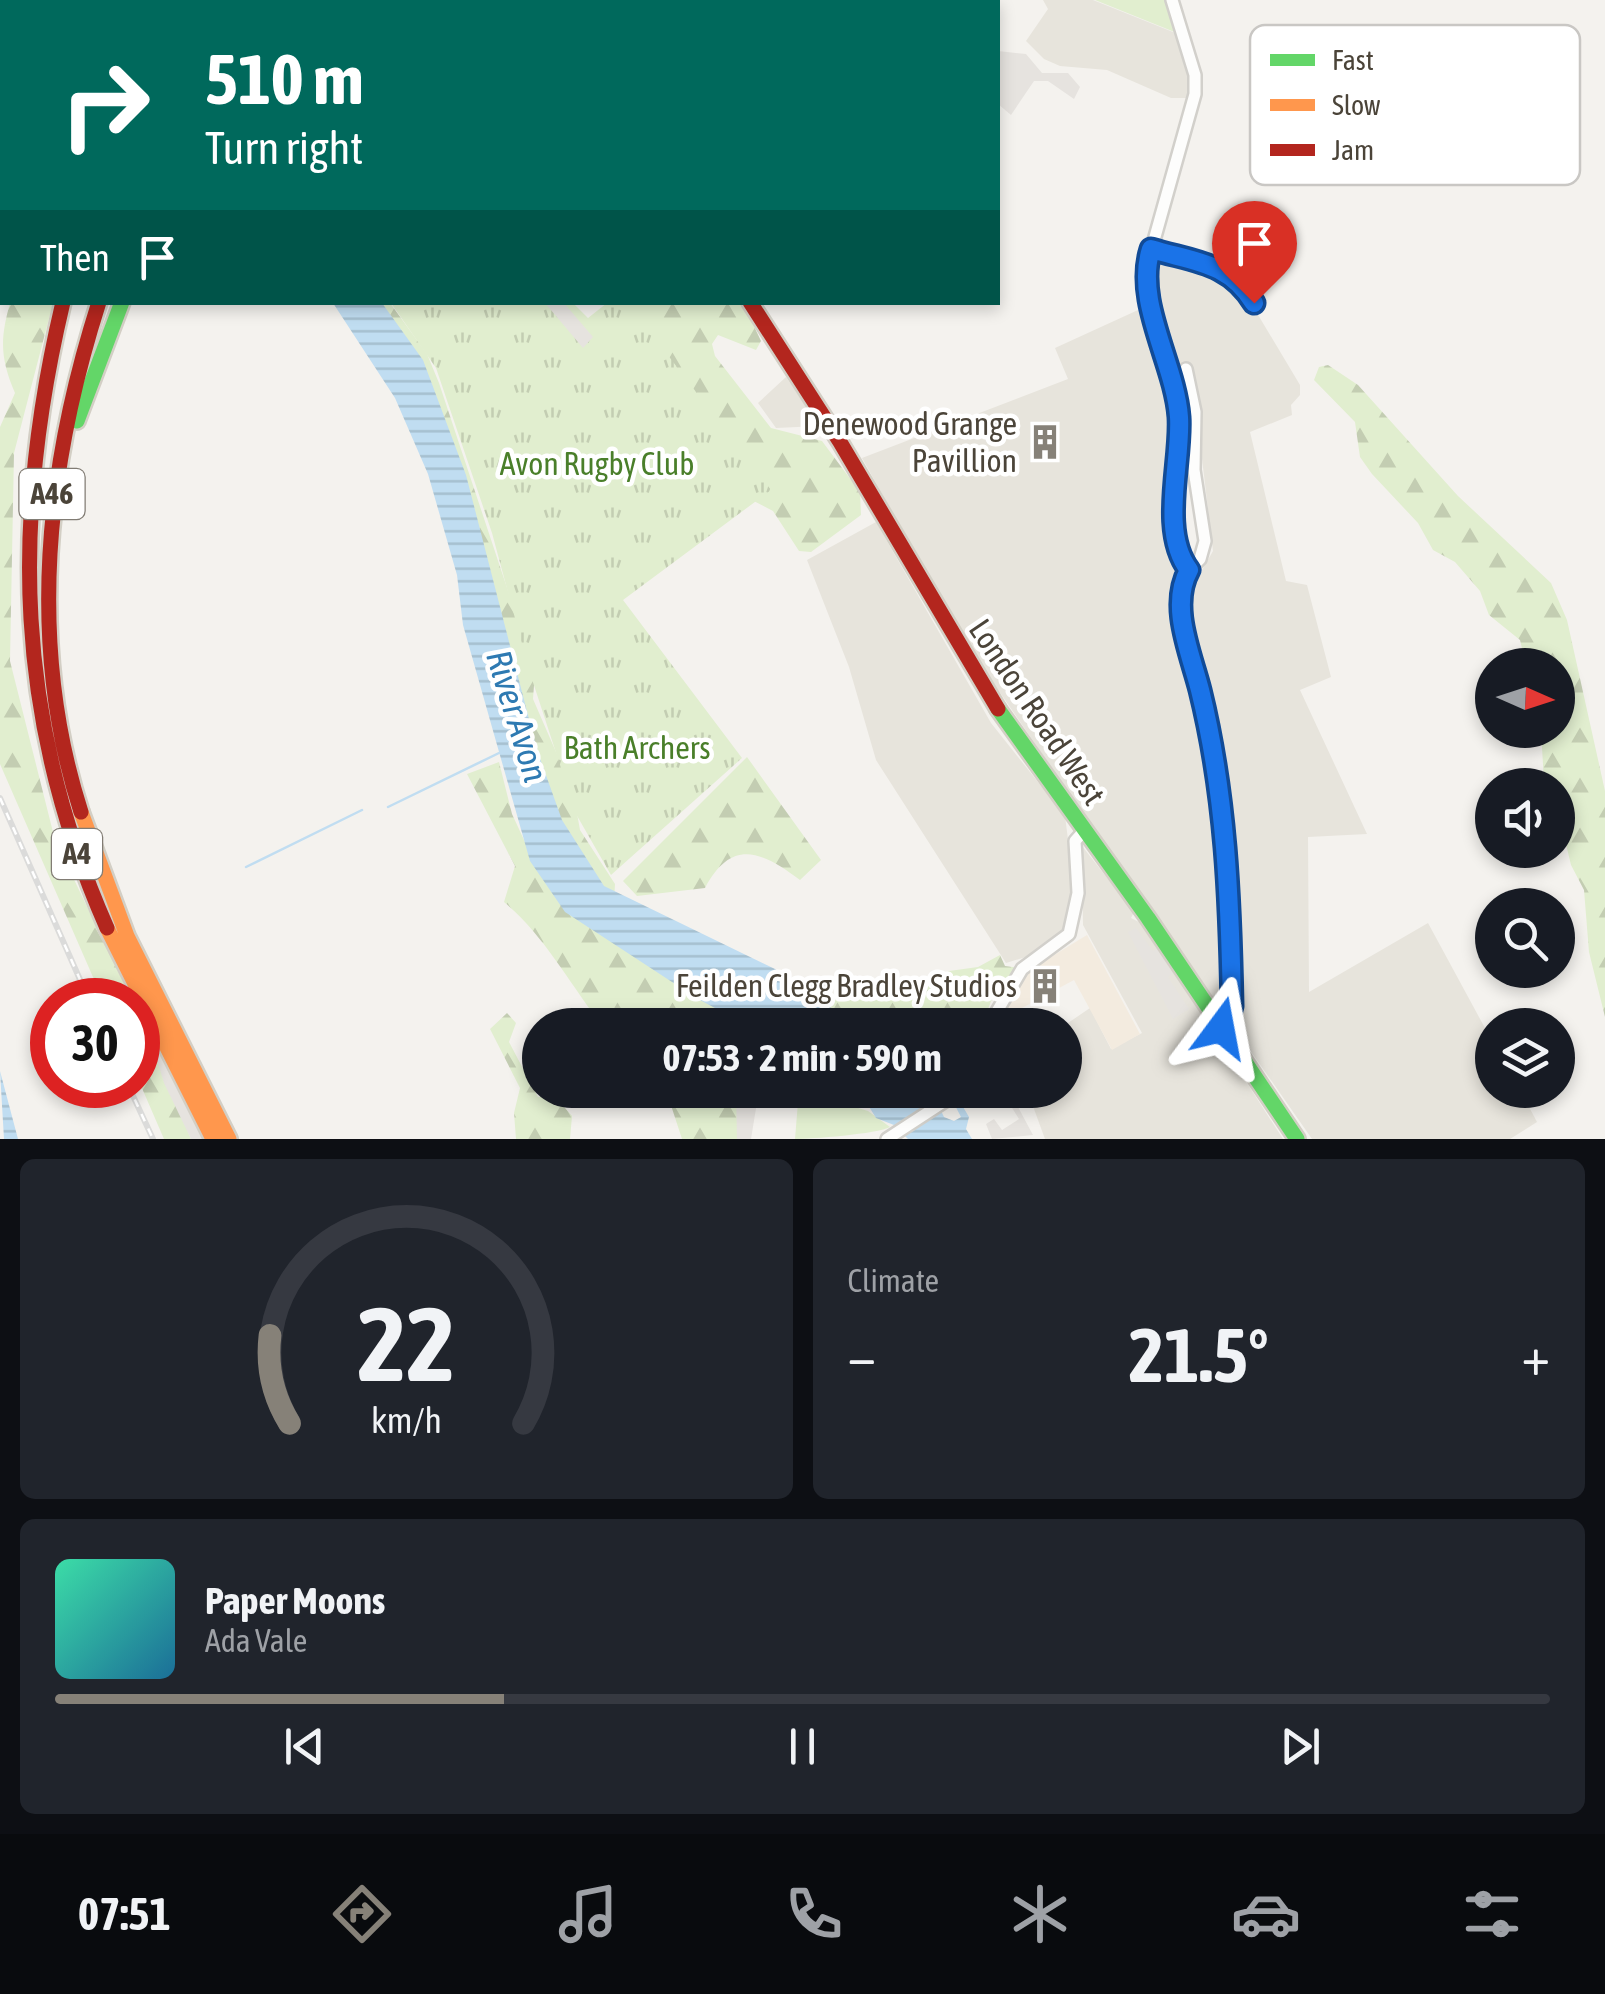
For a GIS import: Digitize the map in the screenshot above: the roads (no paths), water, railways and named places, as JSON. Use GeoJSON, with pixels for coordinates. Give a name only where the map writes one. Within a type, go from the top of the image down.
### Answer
{"type":"FeatureCollection","features":[{"type":"Feature","properties":{"kind":"main road"},"geometry":{"type":"LineString","coordinates":[[29,544],[36,420],[62,305]]}},
{"type":"Feature","properties":{"kind":"main road","name":"A46"},"geometry":{"type":"LineString","coordinates":[[29,544],[45,416],[77,305]]}},
{"type":"Feature","properties":{"kind":"main road","name":"A46"},"geometry":{"type":"LineString","coordinates":[[56,691],[46,600],[52,487],[75,373],[98,305]]}},
{"type":"Feature","properties":{"kind":"main road"},"geometry":{"type":"LineString","coordinates":[[56,691],[52,572],[60,498],[89,379],[121,305]]}},
{"type":"Feature","properties":{"kind":"main road","name":"London Road West"},"geometry":{"type":"LineString","coordinates":[[752,305],[840,442],[1005,721],[1296,1139]]}},
{"type":"Feature","properties":{"kind":"main road","name":"A4"},"geometry":{"type":"LineString","coordinates":[[29,544],[32,656],[57,794],[102,916],[213,1139]]}},
{"type":"Feature","properties":{"kind":"main road","name":"A4"},"geometry":{"type":"LineString","coordinates":[[56,691],[69,766],[97,863],[141,964],[229,1139]]}},
{"type":"Feature","properties":{"kind":"street"},"geometry":{"type":"LineString","coordinates":[[1172,0],[1195,75],[1195,94],[1151,249],[1146,281],[1179,416],[1174,500],[1179,550],[1189,570]]}},
{"type":"Feature","properties":{"kind":"street"},"geometry":{"type":"LineString","coordinates":[[1151,249],[1226,271],[1240,281],[1254,303]]}},
{"type":"Feature","properties":{"kind":"street"},"geometry":{"type":"LineString","coordinates":[[1186,369],[1195,412],[1194,470],[1205,541],[1200,559],[1189,570],[1181,600],[1183,623],[1213,742],[1229,863],[1232,1006],[1228,1021],[1221,1028]]}},
{"type":"Feature","properties":{"kind":"street"},"geometry":{"type":"LineString","coordinates":[[998,1008],[1022,968],[1070,934],[1078,893],[1075,840],[1084,831]]}},
{"type":"Feature","properties":{"kind":"street"},"geometry":{"type":"LineString","coordinates":[[887,1139],[934,1108]]}},
{"type":"Feature","properties":{"kind":"water","name":"River Avon"},"geometry":{"type":"Polygon","coordinates":[[[334,305],[383,305],[423,360],[466,475],[537,750],[562,820],[604,886],[775,969],[831,1008],[715,1008],[565,912],[530,861],[463,625],[457,575],[428,474],[395,398],[334,305]]]}},
{"type":"Feature","properties":{"kind":"water"},"geometry":{"type":"Polygon","coordinates":[[[0,1071],[18,1139],[4,1139],[0,1071]]]}},
{"type":"Feature","properties":{"kind":"water"},"geometry":{"type":"Polygon","coordinates":[[[870,1108],[940,1108],[944,1117],[954,1121],[961,1117],[956,1108],[964,1108],[969,1117],[966,1129],[972,1139],[908,1139],[894,1125],[876,1118],[870,1108]]]}},
{"type":"Feature","properties":{"kind":"waterway","name":"River Avon"},"geometry":{"type":"LineString","coordinates":[[388,807],[499,753]]}},
{"type":"Feature","properties":{"kind":"waterway"},"geometry":{"type":"LineString","coordinates":[[246,867],[362,810]]}},
{"type":"Feature","properties":{"kind":"railway"},"geometry":{"type":"LineString","coordinates":[[0,798],[79,978]]}},
{"type":"Feature","properties":{"kind":"railway"},"geometry":{"type":"LineString","coordinates":[[139,1108],[153,1139]]}},
{"type":"Feature","properties":{"kind":"place","name":"Denewood Grange Pavillion"},"geometry":{"type":"Point","coordinates":[1045,442]}},
{"type":"Feature","properties":{"kind":"place","name":"Feilden Clegg Bradley Studios"},"geometry":{"type":"Point","coordinates":[1045,986]}},
{"type":"Feature","properties":{"kind":"park label","name":"Avon Rugby Club"},"geometry":{"type":"Point","coordinates":[597,464]}},
{"type":"Feature","properties":{"kind":"park label","name":"Bath Archers"},"geometry":{"type":"Point","coordinates":[637,748]}}]}
